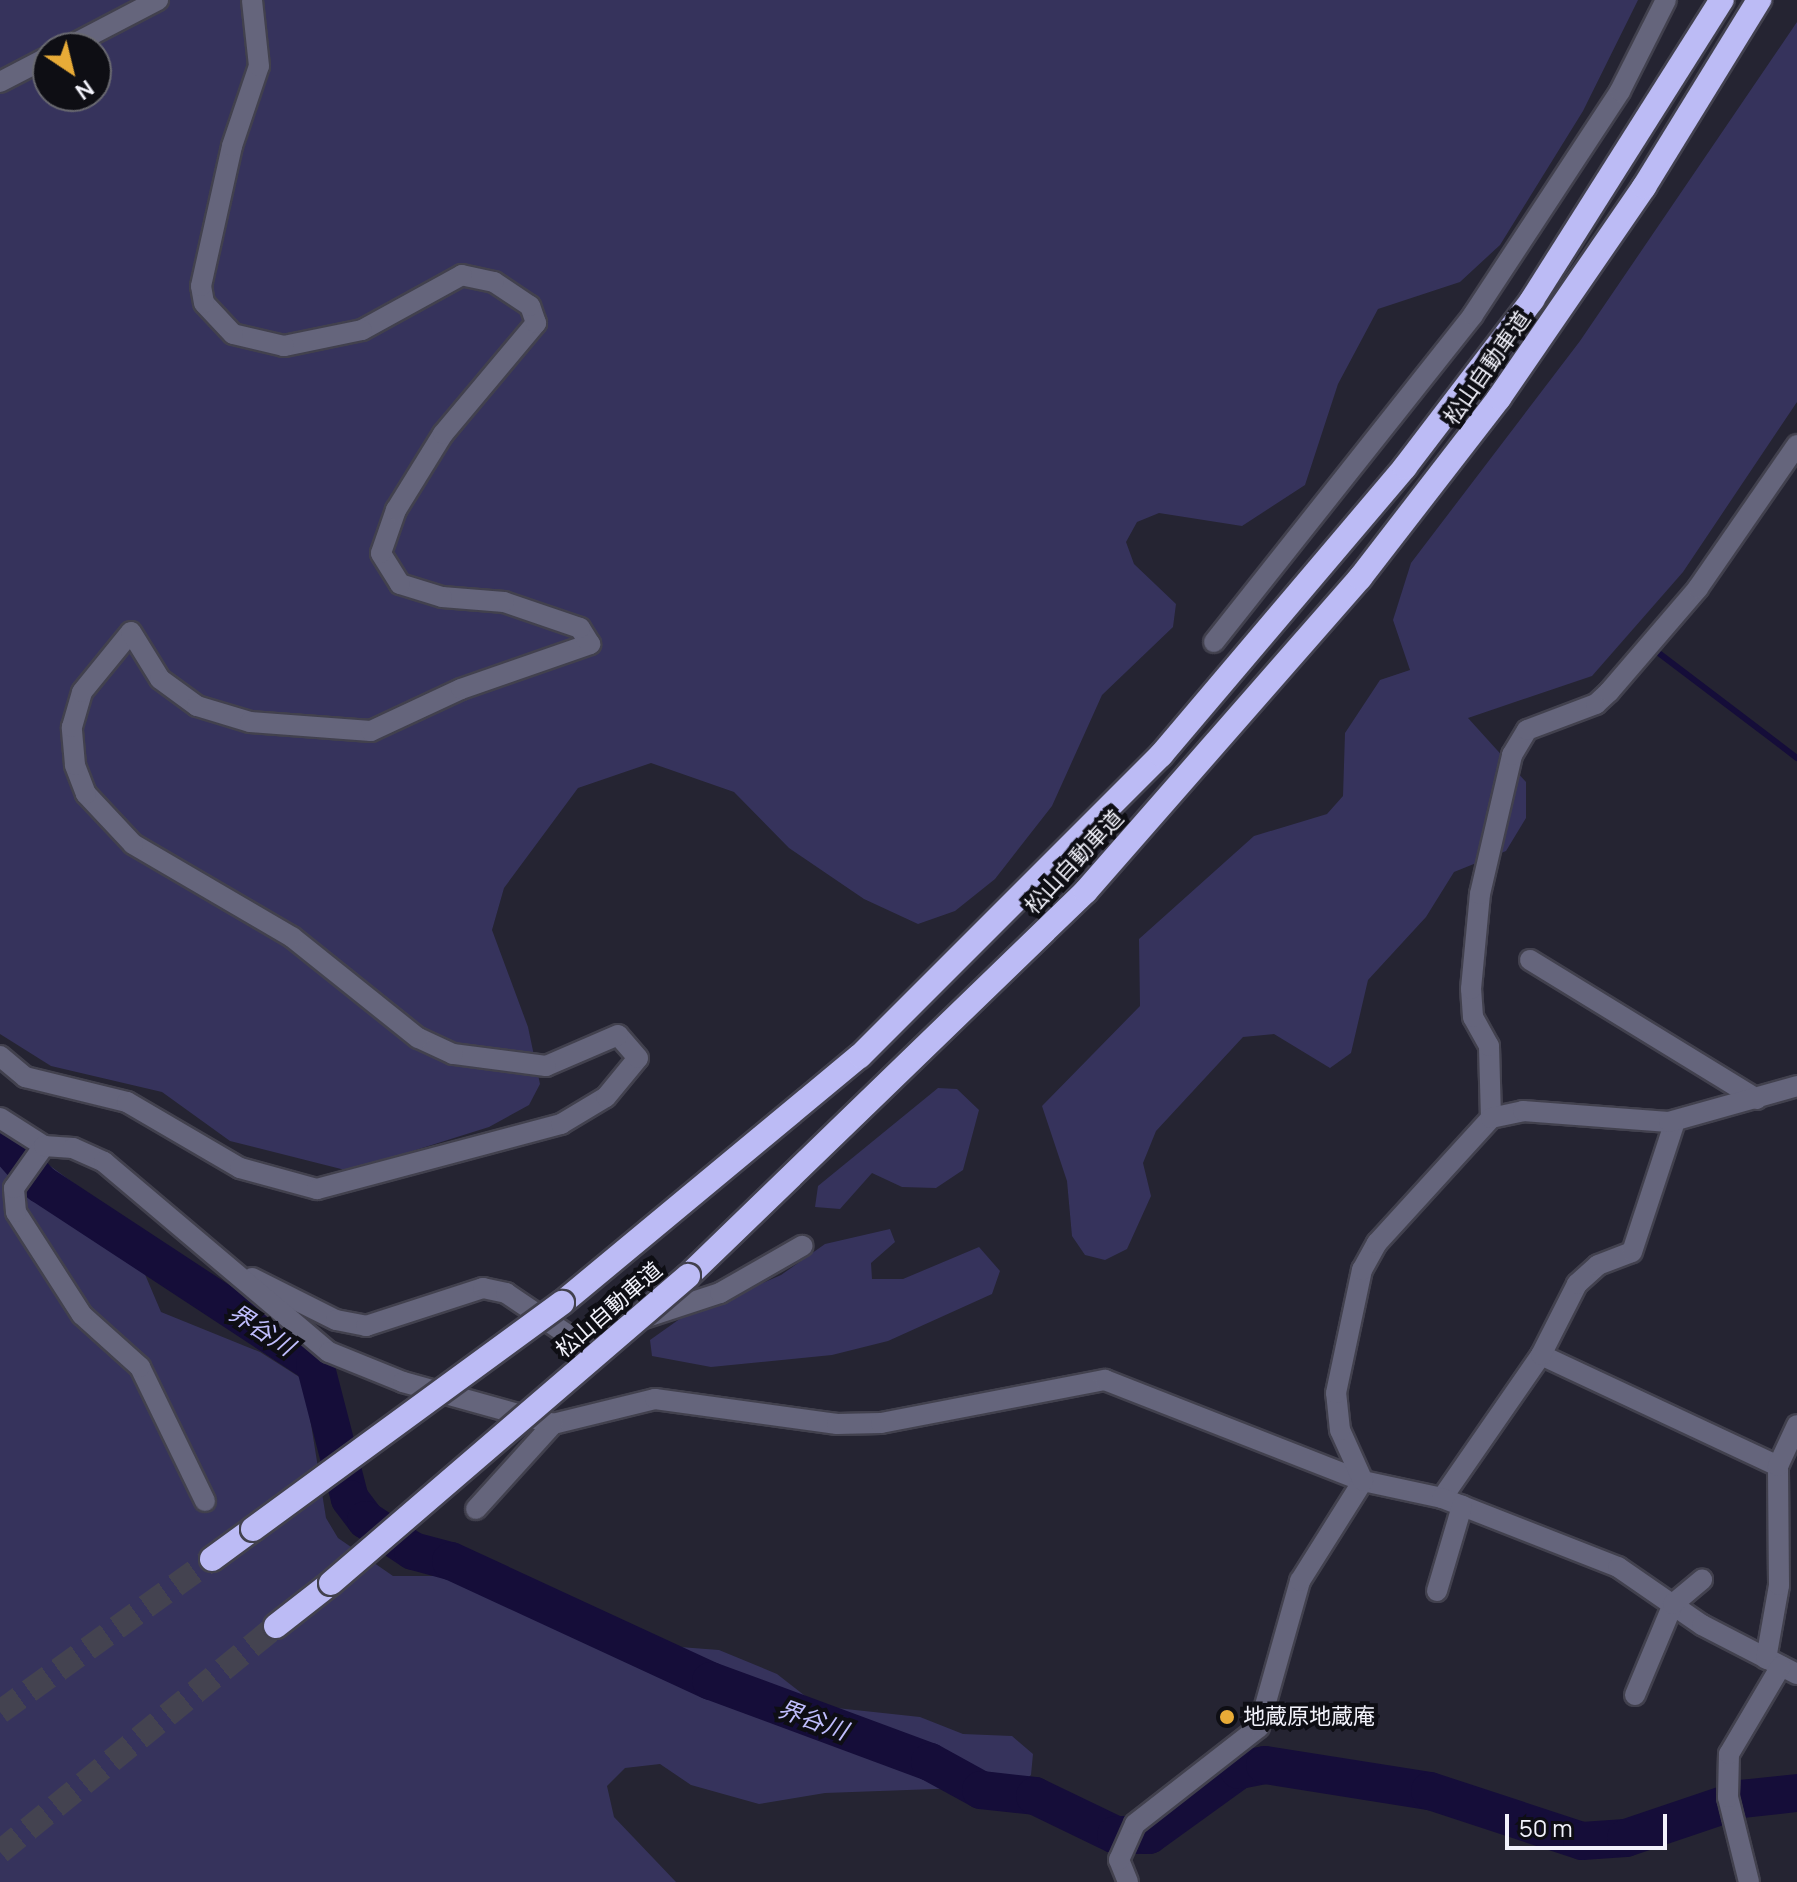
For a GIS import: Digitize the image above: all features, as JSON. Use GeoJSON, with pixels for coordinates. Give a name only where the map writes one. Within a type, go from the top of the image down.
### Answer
{"type":"FeatureCollection","features":[{"type":"Feature","properties":{"kind":"highway","name":"松山自動車道"},"geometry":{"type":"LineString","coordinates":[[212,1559],[562,1303],[860,1056],[1055,867],[1230,678],[1532,300],[1722,0]]}},
{"type":"Feature","properties":{"kind":"highway","name":"松山自動車道"},"geometry":{"type":"LineString","coordinates":[[276,1626],[331,1583],[688,1276],[1086,891],[1360,578],[1499,398],[1644,187],[1759,0]]}},
{"type":"Feature","properties":{"kind":"street"},"geometry":{"type":"LineString","coordinates":[[97,32],[158,0]]}},
{"type":"Feature","properties":{"kind":"street"},"geometry":{"type":"LineString","coordinates":[[0,1056],[25,1077],[127,1102],[240,1168],[317,1189],[357,1184],[587,1114],[638,1058],[618,1035],[546,1066],[436,1047],[292,937],[133,844],[109,823],[81,780],[72,727],[82,692],[103,657],[131,632],[160,679],[197,706],[250,722],[371,731],[461,689],[590,644],[587,631],[504,602],[414,590],[391,575],[381,553],[396,510],[443,434],[529,335],[536,323],[530,306],[494,282],[462,275],[362,330],[297,346],[233,334],[204,303],[201,286],[232,146],[259,66],[252,0]]}},
{"type":"Feature","properties":{"kind":"street"},"geometry":{"type":"LineString","coordinates":[[1214,642],[1473,315],[1620,91],[1666,0]]}},
{"type":"Feature","properties":{"kind":"street"},"geometry":{"type":"LineString","coordinates":[[0,82],[32,65]]}},
{"type":"Feature","properties":{"kind":"street"},"geometry":{"type":"LineString","coordinates":[[1491,1118],[1489,1046],[1473,1017],[1471,989],[1480,894],[1512,755],[1527,730],[1596,704],[1609,692],[1698,588],[1797,445]]}},
{"type":"Feature","properties":{"kind":"street"},"geometry":{"type":"LineString","coordinates":[[1530,960],[1757,1099]]}},
{"type":"Feature","properties":{"kind":"street"},"geometry":{"type":"LineString","coordinates":[[1363,1481],[1340,1430],[1336,1393],[1362,1270],[1377,1243],[1491,1118],[1523,1111],[1618,1123],[1675,1121],[1797,1086]]}},
{"type":"Feature","properties":{"kind":"street"},"geometry":{"type":"LineString","coordinates":[[0,1118],[41,1148],[73,1148],[104,1162],[242,1273],[329,1352],[403,1382],[553,1424],[655,1399],[881,1423],[1105,1380],[1363,1481],[1442,1498],[1618,1567],[1673,1604],[1781,1666]]}},
{"type":"Feature","properties":{"kind":"street"},"geometry":{"type":"LineString","coordinates":[[1442,1498],[1541,1355],[1577,1284],[1598,1265],[1632,1252],[1675,1121]]}},
{"type":"Feature","properties":{"kind":"street"},"geometry":{"type":"LineString","coordinates":[[41,1148],[14,1188],[16,1212],[66,1291],[140,1367],[205,1501]]}},
{"type":"Feature","properties":{"kind":"street"},"geometry":{"type":"LineString","coordinates":[[242,1273],[336,1320],[366,1326],[483,1288],[506,1293],[568,1335],[586,1337],[720,1293],[802,1246]]}},
{"type":"Feature","properties":{"kind":"street"},"geometry":{"type":"LineString","coordinates":[[1541,1355],[1787,1456]]}},
{"type":"Feature","properties":{"kind":"street"},"geometry":{"type":"LineString","coordinates":[[476,1509],[553,1424]]}},
{"type":"Feature","properties":{"kind":"street"},"geometry":{"type":"LineString","coordinates":[[1749,1882],[1729,1803],[1736,1735],[1762,1709],[1781,1666],[1788,1551],[1787,1456],[1797,1425]]}},
{"type":"Feature","properties":{"kind":"street"},"geometry":{"type":"LineString","coordinates":[[1128,1882],[1119,1860],[1135,1824],[1259,1727],[1300,1581],[1363,1481]]}},
{"type":"Feature","properties":{"kind":"street"},"geometry":{"type":"LineString","coordinates":[[1437,1591],[1462,1506]]}},
{"type":"Feature","properties":{"kind":"street"},"geometry":{"type":"LineString","coordinates":[[1635,1695],[1673,1604],[1702,1580]]}},
{"type":"Feature","properties":{"kind":"shaded area"},"geometry":{"type":"Polygon","coordinates":[[[0,0],[1638,0],[1583,111],[1500,245],[1460,282],[1378,309],[1338,384],[1305,485],[1242,526],[1159,513],[1137,522],[1126,542],[1134,564],[1176,604],[1173,627],[1102,695],[1052,806],[995,879],[955,911],[918,924],[864,899],[789,848],[734,792],[651,763],[578,788],[504,888],[492,930],[528,1027],[540,1084],[529,1105],[489,1127],[349,1171],[230,1141],[162,1092],[51,1066],[0,1034],[0,0]]]}},
{"type":"Feature","properties":{"kind":"shaded area"},"geometry":{"type":"Polygon","coordinates":[[[1797,22],[1797,402],[1683,572],[1592,676],[1468,718],[1526,782],[1526,818],[1506,851],[1454,872],[1426,917],[1368,980],[1351,1053],[1330,1068],[1274,1034],[1243,1037],[1156,1131],[1143,1163],[1151,1196],[1127,1249],[1105,1260],[1085,1255],[1072,1236],[1067,1181],[1042,1106],[1140,1006],[1139,939],[1254,836],[1327,814],[1343,796],[1345,733],[1380,680],[1410,670],[1393,620],[1411,563],[1580,341],[1797,22]]]}},
{"type":"Feature","properties":{"kind":"shaded area"},"geometry":{"type":"Polygon","coordinates":[[[938,1088],[957,1089],[979,1110],[963,1170],[936,1188],[902,1187],[872,1173],[840,1209],[815,1207],[818,1186],[938,1088]]]}},
{"type":"Feature","properties":{"kind":"shaded area"},"geometry":{"type":"Polygon","coordinates":[[[0,1129],[121,1218],[161,1312],[260,1352],[304,1380],[326,1518],[338,1538],[393,1576],[452,1576],[632,1657],[680,1647],[719,1650],[777,1674],[818,1706],[920,1717],[963,1734],[1012,1736],[1033,1754],[1031,1775],[1017,1786],[825,1793],[759,1804],[691,1785],[660,1764],[625,1768],[607,1786],[614,1817],[676,1882],[0,1882],[0,1129]]]}},
{"type":"Feature","properties":{"kind":"shaded area"},"geometry":{"type":"Polygon","coordinates":[[[890,1229],[895,1242],[871,1263],[872,1279],[903,1279],[979,1247],[1000,1271],[992,1294],[888,1341],[832,1355],[711,1367],[652,1356],[650,1340],[681,1318],[781,1275],[825,1244],[890,1229]]]}},
{"type":"Feature","properties":{"kind":"waterway"},"geometry":{"type":"LineString","coordinates":[[1660,654],[1797,758]]}},
{"type":"Feature","properties":{"kind":"waterway","name":"界谷川"},"geometry":{"type":"LineString","coordinates":[[0,1138],[41,1184],[315,1364],[350,1499],[366,1520],[413,1551],[451,1561],[711,1681],[930,1762],[981,1790],[1035,1796],[1116,1835],[1149,1835],[1239,1770],[1265,1765],[1430,1791],[1582,1841],[1626,1838],[1741,1799],[1797,1793]]}},
{"type":"Feature","properties":{"kind":"tunnel"},"geometry":{"type":"LineString","coordinates":[[0,1712],[212,1559]]}},
{"type":"Feature","properties":{"kind":"tunnel"},"geometry":{"type":"LineString","coordinates":[[0,1852],[276,1626]]}},
{"type":"Feature","properties":{"kind":"place","name":"地蔵原地蔵庵"},"geometry":{"type":"Point","coordinates":[1227,1717]}}]}
